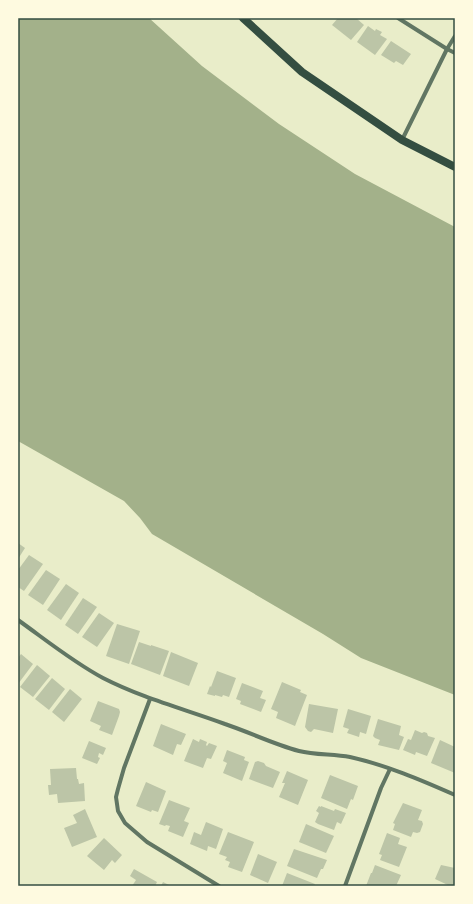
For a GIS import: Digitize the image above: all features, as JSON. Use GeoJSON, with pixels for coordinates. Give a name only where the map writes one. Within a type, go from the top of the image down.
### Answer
{"type":"FeatureCollection","features":[{"type":"Feature","properties":{"kind":"main road"},"geometry":{"type":"LineString","coordinates":[[243,18],[302,72],[402,140],[455,167]]}},
{"type":"Feature","properties":{"kind":"street"},"geometry":{"type":"LineString","coordinates":[[398,18],[447,50],[455,53]]}},
{"type":"Feature","properties":{"kind":"street"},"geometry":{"type":"LineString","coordinates":[[402,140],[455,36]]}},
{"type":"Feature","properties":{"kind":"street"},"geometry":{"type":"LineString","coordinates":[[18,620],[68,657],[102,678],[150,699],[190,711],[299,751],[348,757],[390,768],[455,795]]}},
{"type":"Feature","properties":{"kind":"street"},"geometry":{"type":"LineString","coordinates":[[150,699],[124,768],[116,797],[118,811],[125,823],[147,842],[219,886]]}},
{"type":"Feature","properties":{"kind":"street"},"geometry":{"type":"LineString","coordinates":[[345,886],[381,788],[390,768]]}},
{"type":"Feature","properties":{"kind":"shaded area"},"geometry":{"type":"Polygon","coordinates":[[[18,18],[149,18],[202,66],[279,124],[355,174],[455,227],[455,695],[361,658],[323,634],[152,534],[140,518],[124,501],[18,441],[18,18]]]}},
{"type":"Feature","properties":{"kind":"building"},"geometry":{"type":"Polygon","coordinates":[[[338,18],[356,18],[364,25],[351,40],[332,25],[338,18]]]}},
{"type":"Feature","properties":{"kind":"building"},"geometry":{"type":"Polygon","coordinates":[[[368,26],[375,31],[376,29],[382,32],[380,35],[387,39],[375,55],[357,42],[368,26]]]}},
{"type":"Feature","properties":{"kind":"building"},"geometry":{"type":"Polygon","coordinates":[[[391,41],[411,54],[403,65],[396,61],[394,63],[381,55],[391,41]]]}},
{"type":"Feature","properties":{"kind":"building"},"geometry":{"type":"Polygon","coordinates":[[[18,543],[25,548],[18,559],[18,543]]]}},
{"type":"Feature","properties":{"kind":"building"},"geometry":{"type":"Polygon","coordinates":[[[29,555],[43,564],[24,591],[18,587],[18,570],[29,555]]]}},
{"type":"Feature","properties":{"kind":"building"},"geometry":{"type":"Polygon","coordinates":[[[46,570],[60,579],[43,605],[28,595],[46,570]]]}},
{"type":"Feature","properties":{"kind":"building"},"geometry":{"type":"Polygon","coordinates":[[[66,584],[79,593],[61,620],[47,610],[66,584]]]}},
{"type":"Feature","properties":{"kind":"building"},"geometry":{"type":"Polygon","coordinates":[[[83,598],[97,607],[78,634],[65,625],[83,598]]]}},
{"type":"Feature","properties":{"kind":"building"},"geometry":{"type":"Polygon","coordinates":[[[99,613],[114,623],[97,647],[82,637],[99,613]]]}},
{"type":"Feature","properties":{"kind":"building"},"geometry":{"type":"Polygon","coordinates":[[[117,624],[140,631],[129,664],[106,656],[117,624]]]}},
{"type":"Feature","properties":{"kind":"building"},"geometry":{"type":"Polygon","coordinates":[[[139,642],[169,651],[160,675],[131,664],[139,642]]]}},
{"type":"Feature","properties":{"kind":"building"},"geometry":{"type":"Polygon","coordinates":[[[171,652],[198,663],[189,686],[163,676],[171,652]]]}},
{"type":"Feature","properties":{"kind":"building"},"geometry":{"type":"Polygon","coordinates":[[[21,654],[33,664],[18,684],[18,658],[21,654]]]}},
{"type":"Feature","properties":{"kind":"building"},"geometry":{"type":"Polygon","coordinates":[[[37,665],[50,676],[33,697],[20,687],[37,665]]]}},
{"type":"Feature","properties":{"kind":"building"},"geometry":{"type":"Polygon","coordinates":[[[217,671],[236,678],[229,697],[207,694],[217,671]]]}},
{"type":"Feature","properties":{"kind":"building"},"geometry":{"type":"Polygon","coordinates":[[[52,678],[65,689],[49,710],[35,699],[52,678]]]}},
{"type":"Feature","properties":{"kind":"building"},"geometry":{"type":"Polygon","coordinates":[[[282,682],[301,690],[300,692],[307,695],[295,726],[276,718],[278,712],[271,709],[282,682]]]}},
{"type":"Feature","properties":{"kind":"building"},"geometry":{"type":"Polygon","coordinates":[[[242,683],[263,691],[260,698],[266,700],[261,712],[240,704],[241,701],[236,699],[242,683]]]}},
{"type":"Feature","properties":{"kind":"building"},"geometry":{"type":"Polygon","coordinates":[[[70,689],[82,699],[64,722],[52,712],[70,689]]]}},
{"type":"Feature","properties":{"kind":"building"},"geometry":{"type":"Polygon","coordinates":[[[98,701],[119,709],[119,716],[112,735],[99,730],[101,726],[90,721],[98,701]]]}},
{"type":"Feature","properties":{"kind":"building"},"geometry":{"type":"Polygon","coordinates":[[[309,704],[338,709],[333,733],[314,729],[311,732],[308,731],[305,727],[309,704]]]}},
{"type":"Feature","properties":{"kind":"building"},"geometry":{"type":"Polygon","coordinates":[[[348,709],[371,716],[366,734],[360,732],[359,737],[347,733],[349,729],[343,727],[348,709]]]}},
{"type":"Feature","properties":{"kind":"building"},"geometry":{"type":"Polygon","coordinates":[[[378,719],[401,726],[399,735],[404,737],[399,750],[378,745],[380,740],[373,736],[378,719]]]}},
{"type":"Feature","properties":{"kind":"building"},"geometry":{"type":"Polygon","coordinates":[[[161,724],[186,734],[181,745],[177,744],[173,755],[153,746],[161,724]]]}},
{"type":"Feature","properties":{"kind":"building"},"geometry":{"type":"Polygon","coordinates":[[[415,730],[422,733],[427,733],[428,736],[435,738],[427,756],[416,752],[415,755],[403,750],[408,739],[411,740],[415,730]]]}},
{"type":"Feature","properties":{"kind":"building"},"geometry":{"type":"Polygon","coordinates":[[[193,739],[199,742],[200,739],[207,742],[207,746],[209,743],[217,746],[211,759],[207,758],[203,768],[184,761],[193,739]]]}},
{"type":"Feature","properties":{"kind":"building"},"geometry":{"type":"Polygon","coordinates":[[[440,740],[455,747],[455,773],[431,763],[440,740]]]}},
{"type":"Feature","properties":{"kind":"building"},"geometry":{"type":"Polygon","coordinates":[[[89,741],[106,748],[103,755],[99,753],[98,757],[100,758],[97,764],[82,758],[89,741]]]}},
{"type":"Feature","properties":{"kind":"building"},"geometry":{"type":"Polygon","coordinates":[[[227,750],[245,757],[244,760],[249,762],[242,781],[223,773],[227,763],[223,761],[227,750]]]}},
{"type":"Feature","properties":{"kind":"building"},"geometry":{"type":"Polygon","coordinates":[[[258,761],[280,772],[273,788],[249,779],[255,762],[258,761]]]}},
{"type":"Feature","properties":{"kind":"building"},"geometry":{"type":"Polygon","coordinates":[[[76,768],[79,784],[84,783],[85,801],[58,803],[57,794],[49,795],[48,785],[51,785],[50,769],[76,768]]]}},
{"type":"Feature","properties":{"kind":"building"},"geometry":{"type":"Polygon","coordinates":[[[287,771],[308,780],[298,805],[279,797],[285,783],[282,783],[287,771]]]}},
{"type":"Feature","properties":{"kind":"building"},"geometry":{"type":"Polygon","coordinates":[[[330,775],[358,786],[353,800],[351,799],[347,809],[321,798],[330,775]]]}},
{"type":"Feature","properties":{"kind":"building"},"geometry":{"type":"Polygon","coordinates":[[[146,782],[166,791],[158,812],[152,810],[151,812],[136,806],[146,782]]]}},
{"type":"Feature","properties":{"kind":"building"},"geometry":{"type":"Polygon","coordinates":[[[169,800],[190,808],[184,821],[189,823],[183,837],[168,831],[170,826],[159,824],[169,800]]]}},
{"type":"Feature","properties":{"kind":"building"},"geometry":{"type":"Polygon","coordinates":[[[403,803],[422,810],[418,820],[422,821],[423,824],[420,832],[413,832],[411,837],[393,830],[395,824],[393,823],[403,803]]]}},
{"type":"Feature","properties":{"kind":"building"},"geometry":{"type":"Polygon","coordinates":[[[319,806],[346,813],[341,824],[337,822],[334,830],[315,822],[319,813],[316,811],[319,806]]]}},
{"type":"Feature","properties":{"kind":"building"},"geometry":{"type":"Polygon","coordinates":[[[85,809],[97,837],[72,847],[64,828],[77,823],[73,815],[85,809]]]}},
{"type":"Feature","properties":{"kind":"building"},"geometry":{"type":"Polygon","coordinates":[[[206,822],[223,829],[216,849],[208,846],[207,851],[190,844],[194,832],[201,835],[206,822]]]}},
{"type":"Feature","properties":{"kind":"building"},"geometry":{"type":"Polygon","coordinates":[[[306,824],[334,836],[326,853],[299,842],[306,824]]]}},
{"type":"Feature","properties":{"kind":"building"},"geometry":{"type":"Polygon","coordinates":[[[228,832],[254,842],[242,872],[228,867],[230,862],[225,860],[227,857],[219,854],[228,832]]]}},
{"type":"Feature","properties":{"kind":"building"},"geometry":{"type":"Polygon","coordinates":[[[387,833],[400,838],[398,844],[407,847],[399,867],[380,860],[382,855],[379,854],[387,833]]]}},
{"type":"Feature","properties":{"kind":"building"},"geometry":{"type":"Polygon","coordinates":[[[104,838],[122,855],[115,863],[112,860],[104,870],[87,856],[104,838]]]}},
{"type":"Feature","properties":{"kind":"building"},"geometry":{"type":"Polygon","coordinates":[[[294,849],[327,860],[317,878],[287,866],[294,849]]]}},
{"type":"Feature","properties":{"kind":"building"},"geometry":{"type":"Polygon","coordinates":[[[258,854],[277,862],[268,883],[250,875],[258,854]]]}},
{"type":"Feature","properties":{"kind":"building"},"geometry":{"type":"Polygon","coordinates":[[[375,865],[401,875],[396,886],[366,886],[375,865]]]}},
{"type":"Feature","properties":{"kind":"building"},"geometry":{"type":"Polygon","coordinates":[[[441,865],[455,868],[455,886],[450,886],[435,879],[441,865]]]}},
{"type":"Feature","properties":{"kind":"building"},"geometry":{"type":"Polygon","coordinates":[[[134,869],[157,882],[155,886],[132,886],[136,880],[130,876],[134,869]]]}},
{"type":"Feature","properties":{"kind":"building"},"geometry":{"type":"Polygon","coordinates":[[[287,873],[315,884],[314,886],[282,886],[287,873]]]}},
{"type":"Feature","properties":{"kind":"building"},"geometry":{"type":"Polygon","coordinates":[[[163,882],[171,886],[161,886],[163,882]]]}}]}
